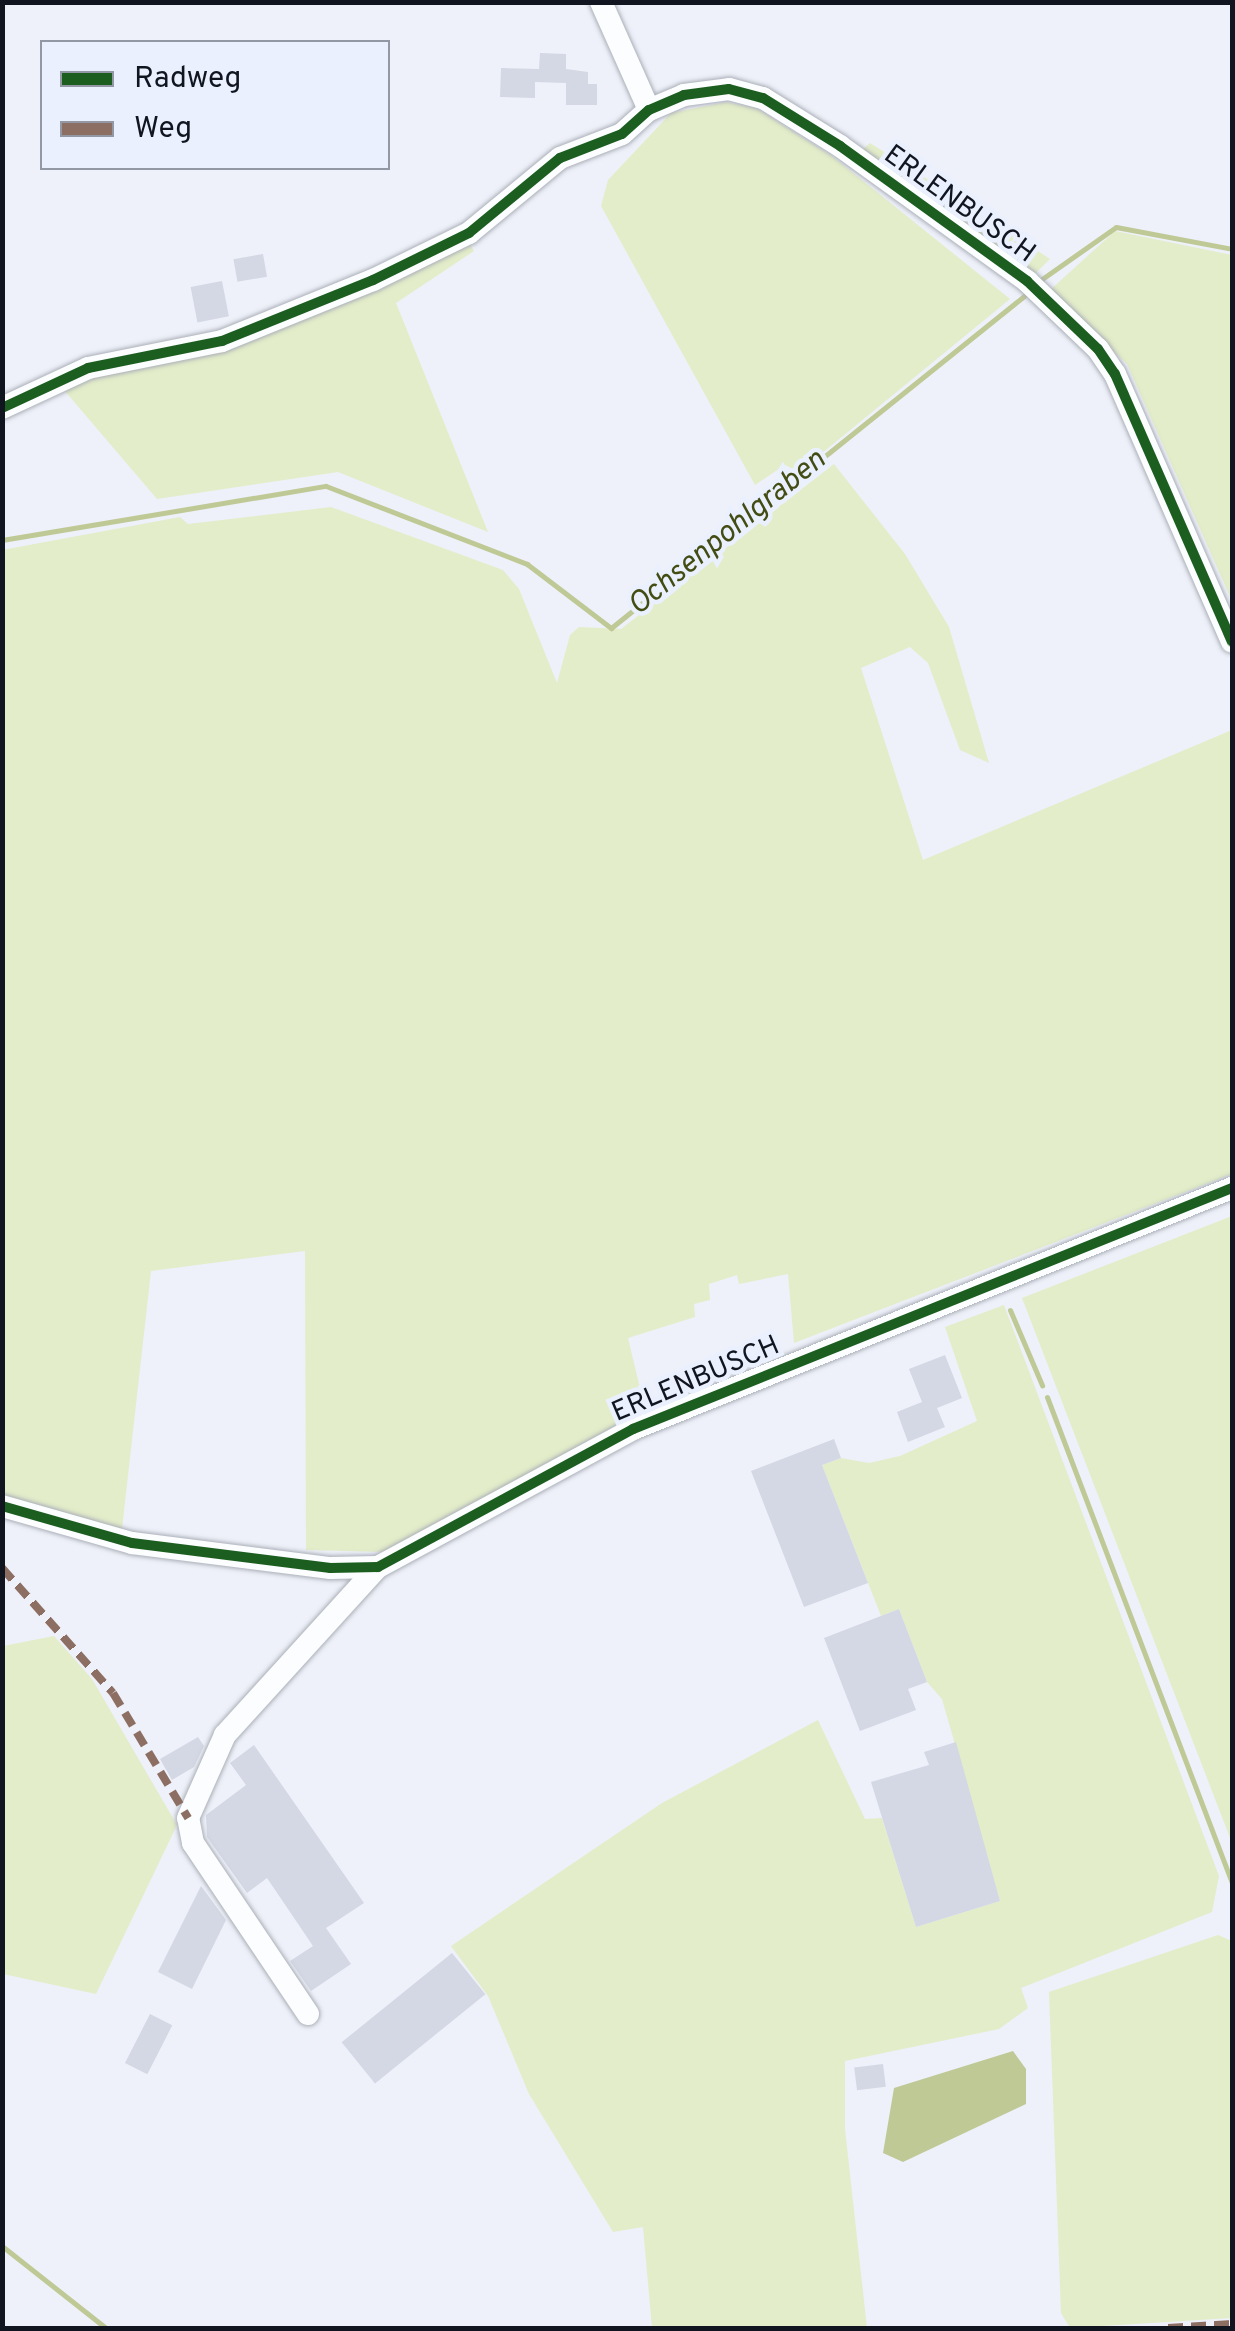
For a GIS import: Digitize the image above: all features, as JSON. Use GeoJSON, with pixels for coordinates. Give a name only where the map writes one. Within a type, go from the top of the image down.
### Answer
{"type":"FeatureCollection","features":[{"type":"Feature","properties":{"kind":"street"},"geometry":{"type":"LineString","coordinates":[[601,2],[648,110]]}},
{"type":"Feature","properties":{"kind":"street","name":"ERLENBUSCH"},"geometry":{"type":"LineString","coordinates":[[2,408],[88,368],[222,341],[374,280],[469,233],[560,158],[622,134],[648,110],[684,95],[729,90],[763,98],[1027,282],[1115,374],[1232,642]]}},
{"type":"Feature","properties":{"kind":"street","name":"ERLENBUSCH"},"geometry":{"type":"LineString","coordinates":[[2,1506],[132,1543],[330,1568],[378,1567],[633,1429],[1232,1188]]}},
{"type":"Feature","properties":{"kind":"street"},"geometry":{"type":"LineString","coordinates":[[308,2014],[193,1843],[188,1818],[225,1735],[378,1567]]}},
{"type":"Feature","properties":{"kind":"shaded area"},"geometry":{"type":"Polygon","coordinates":[[[726,102],[756,108],[832,156],[1010,299],[799,472],[785,465],[755,485],[601,206],[608,180],[671,113],[726,102]]]}},
{"type":"Feature","properties":{"kind":"shaded area"},"geometry":{"type":"Polygon","coordinates":[[[870,143],[1050,259],[1032,277],[860,152],[870,143]]]}},
{"type":"Feature","properties":{"kind":"shaded area"},"geometry":{"type":"Polygon","coordinates":[[[1115,231],[1232,255],[1232,601],[1127,364],[1049,291],[1115,231]]]}},
{"type":"Feature","properties":{"kind":"shaded area"},"geometry":{"type":"Polygon","coordinates":[[[465,237],[474,251],[396,303],[488,532],[338,472],[157,499],[64,390],[92,375],[167,363],[465,237]]]}},
{"type":"Feature","properties":{"kind":"shaded area"},"geometry":{"type":"Polygon","coordinates":[[[834,464],[905,554],[949,627],[989,763],[960,750],[928,663],[910,647],[861,668],[923,860],[1232,730],[1232,1174],[794,1343],[788,1274],[739,1284],[737,1275],[709,1284],[710,1300],[694,1304],[695,1317],[628,1338],[645,1409],[387,1552],[306,1550],[305,1251],[151,1271],[122,1529],[3,1496],[2,550],[180,517],[188,524],[331,507],[503,570],[519,589],[557,683],[570,635],[579,627],[621,629],[834,464]]]}},
{"type":"Feature","properties":{"kind":"shaded area"},"geometry":{"type":"Polygon","coordinates":[[[1232,1216],[1232,1843],[1022,1298],[1232,1216]]]}},
{"type":"Feature","properties":{"kind":"shaded area"},"geometry":{"type":"Polygon","coordinates":[[[1004,1305],[1219,1876],[1212,1912],[1021,1988],[1028,2008],[999,2029],[845,2061],[845,2129],[867,2328],[652,2328],[643,2227],[613,2232],[529,2094],[488,1996],[451,1946],[662,1803],[818,1720],[865,1819],[882,1818],[916,1927],[1000,1901],[942,1699],[927,1682],[899,1609],[881,1616],[822,1465],[841,1458],[869,1463],[900,1456],[977,1421],[945,1327],[1004,1305]]]}},
{"type":"Feature","properties":{"kind":"shaded area"},"geometry":{"type":"Polygon","coordinates":[[[54,1636],[92,1679],[177,1825],[96,1994],[3,1974],[3,1646],[54,1636]]]}},
{"type":"Feature","properties":{"kind":"shaded area"},"geometry":{"type":"Polygon","coordinates":[[[1218,1935],[1232,1941],[1232,2318],[1070,2328],[1061,2313],[1049,1992],[1218,1935]]]}},
{"type":"Feature","properties":{"kind":"shaded area"},"geometry":{"type":"Polygon","coordinates":[[[1013,2051],[1026,2069],[1026,2104],[903,2162],[883,2153],[894,2088],[1013,2051]]]}},
{"type":"Feature","properties":{"kind":"building"},"geometry":{"type":"Polygon","coordinates":[[[540,53],[566,54],[566,69],[588,72],[588,84],[597,84],[597,105],[566,105],[566,83],[535,82],[535,98],[500,97],[501,68],[539,69],[540,53]]]}},
{"type":"Feature","properties":{"kind":"building"},"geometry":{"type":"Polygon","coordinates":[[[263,254],[267,277],[237,282],[233,259],[263,254]]]}},
{"type":"Feature","properties":{"kind":"building"},"geometry":{"type":"Polygon","coordinates":[[[222,281],[229,316],[197,322],[191,287],[222,281]]]}},
{"type":"Feature","properties":{"kind":"building"},"geometry":{"type":"Polygon","coordinates":[[[945,1355],[962,1398],[937,1408],[945,1427],[908,1442],[897,1412],[922,1402],[909,1369],[945,1355]]]}},
{"type":"Feature","properties":{"kind":"building"},"geometry":{"type":"Polygon","coordinates":[[[834,1439],[841,1458],[822,1465],[868,1583],[804,1607],[751,1471],[834,1439]]]}},
{"type":"Feature","properties":{"kind":"building"},"geometry":{"type":"Polygon","coordinates":[[[899,1609],[927,1682],[908,1689],[916,1710],[860,1731],[824,1638],[899,1609]]]}},
{"type":"Feature","properties":{"kind":"building"},"geometry":{"type":"Polygon","coordinates":[[[198,1737],[204,1746],[194,1767],[172,1780],[160,1759],[198,1737]]]}},
{"type":"Feature","properties":{"kind":"building"},"geometry":{"type":"Polygon","coordinates":[[[956,1742],[1000,1901],[916,1927],[871,1782],[929,1765],[924,1752],[956,1742]]]}},
{"type":"Feature","properties":{"kind":"building"},"geometry":{"type":"Polygon","coordinates":[[[254,1745],[364,1903],[326,1928],[351,1964],[311,1991],[290,1961],[313,1946],[267,1878],[247,1893],[207,1837],[206,1815],[246,1785],[230,1763],[254,1745]]]}},
{"type":"Feature","properties":{"kind":"building"},"geometry":{"type":"Polygon","coordinates":[[[201,1886],[226,1920],[192,1989],[158,1972],[201,1886]]]}},
{"type":"Feature","properties":{"kind":"building"},"geometry":{"type":"Polygon","coordinates":[[[452,1953],[485,1994],[375,2084],[342,2042],[452,1953]]]}},
{"type":"Feature","properties":{"kind":"building"},"geometry":{"type":"Polygon","coordinates":[[[150,2014],[172,2025],[147,2074],[125,2063],[150,2014]]]}},
{"type":"Feature","properties":{"kind":"building"},"geometry":{"type":"Polygon","coordinates":[[[883,2064],[886,2087],[857,2090],[854,2068],[883,2064]]]}},
{"type":"Feature","properties":{"kind":"waterway","name":"Ochsenpohlgraben"},"geometry":{"type":"LineString","coordinates":[[1042,279],[1116,227],[1232,249]]}},
{"type":"Feature","properties":{"kind":"waterway","name":"Ochsenpohlgraben"},"geometry":{"type":"LineString","coordinates":[[2,540],[326,486],[527,564],[611,628],[1024,296]]}},
{"type":"Feature","properties":{"kind":"waterway"},"geometry":{"type":"LineString","coordinates":[[1010,1310],[1042,1385]]}},
{"type":"Feature","properties":{"kind":"waterway"},"geometry":{"type":"LineString","coordinates":[[1047,1397],[1232,1883]]}},
{"type":"Feature","properties":{"kind":"waterway"},"geometry":{"type":"LineString","coordinates":[[2,2246],[106,2328]]}},
{"type":"Feature","properties":{"kind":"marked path"},"geometry":{"type":"LineString","coordinates":[[2,1568],[113,1693],[188,1818]]}},
{"type":"Feature","properties":{"kind":"marked path"},"geometry":{"type":"LineString","coordinates":[[1168,2328],[1232,2324]]}},
{"type":"Feature","properties":{"kind":"cycle path"},"geometry":{"type":"LineString","coordinates":[[2,408],[88,368],[222,341],[373,280],[469,233],[560,158],[622,134],[649,110],[684,95],[729,89],[763,98],[840,146],[1027,281],[1098,349],[1115,374],[1232,642]]}},
{"type":"Feature","properties":{"kind":"cycle path"},"geometry":{"type":"LineString","coordinates":[[2,1506],[132,1543],[330,1568],[378,1567],[633,1429],[1232,1188]]}}]}
